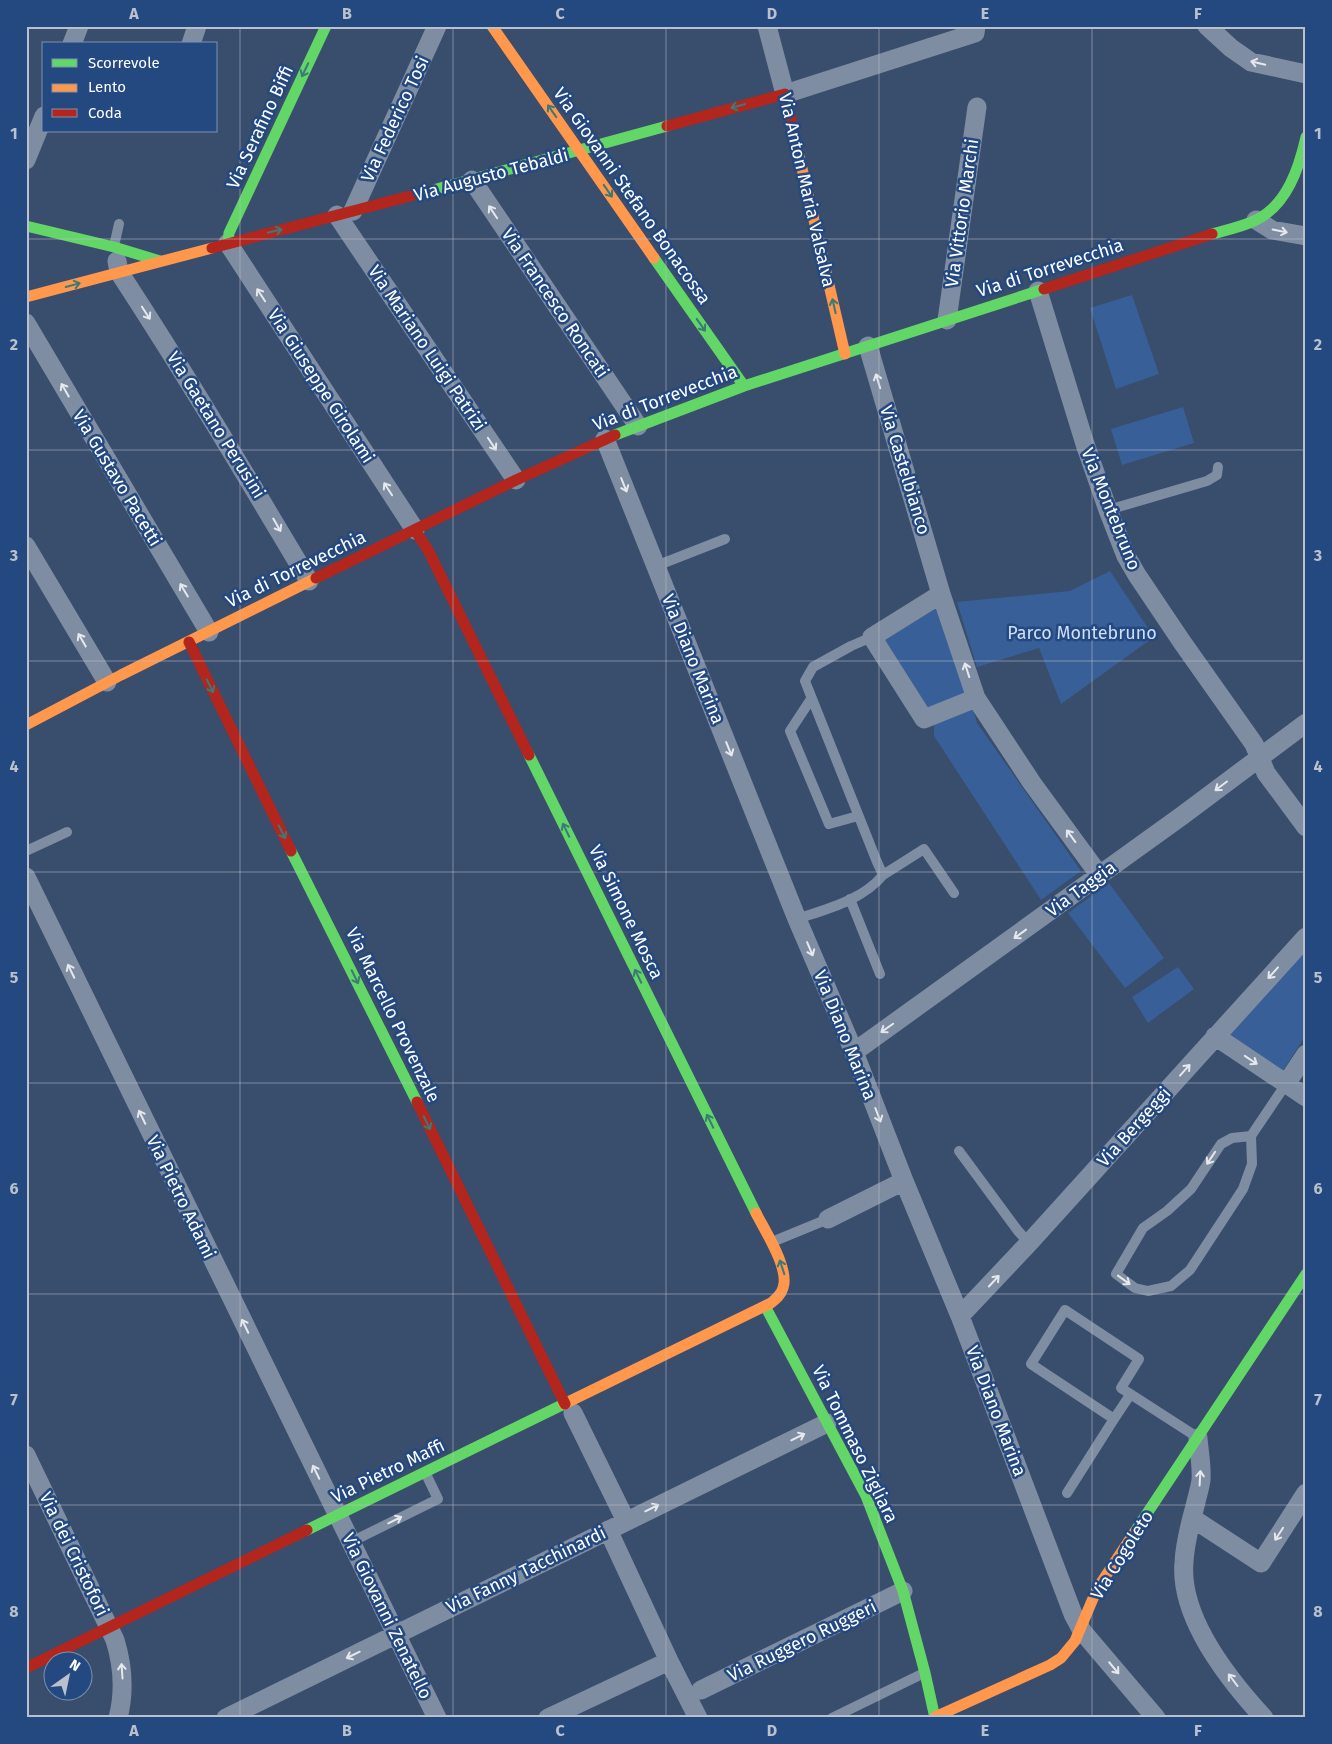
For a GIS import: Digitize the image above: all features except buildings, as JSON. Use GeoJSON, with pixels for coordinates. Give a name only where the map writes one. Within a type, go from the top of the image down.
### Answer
{"type":"FeatureCollection","features":[{"type":"Feature","properties":{"kind":"street"},"geometry":{"type":"LineString","coordinates":[[73,42],[79,26]]}},
{"type":"Feature","properties":{"kind":"street"},"geometry":{"type":"LineString","coordinates":[[192,42],[197,26]]}},
{"type":"Feature","properties":{"kind":"street","name":"Via Serafino Biffi"},"geometry":{"type":"LineString","coordinates":[[228,243],[229,233],[326,26]]}},
{"type":"Feature","properties":{"kind":"street","name":"Via Federico Tosi"},"geometry":{"type":"LineString","coordinates":[[345,213],[437,26]]}},
{"type":"Feature","properties":{"kind":"street","name":"Via Giovanni Stefano Bonacossa"},"geometry":{"type":"LineString","coordinates":[[492,26],[744,386]]}},
{"type":"Feature","properties":{"kind":"street","name":"Via Anton Maria Valsalva"},"geometry":{"type":"LineString","coordinates":[[768,26],[845,354]]}},
{"type":"Feature","properties":{"kind":"street","name":"Via Augusto Tebaldi"},"geometry":{"type":"LineString","coordinates":[[26,297],[472,180],[763,98],[785,94],[975,33],[976,26]]}},
{"type":"Feature","properties":{"kind":"street"},"geometry":{"type":"LineString","coordinates":[[1207,26],[1231,48],[1251,62],[1306,74]]}},
{"type":"Feature","properties":{"kind":"street","name":"Via Vittorio Marchi"},"geometry":{"type":"LineString","coordinates":[[947,320],[977,106]]}},
{"type":"Feature","properties":{"kind":"street"},"geometry":{"type":"LineString","coordinates":[[26,160],[42,121]]}},
{"type":"Feature","properties":{"kind":"street","name":"Via di Torrevecchia"},"geometry":{"type":"LineString","coordinates":[[26,725],[107,682],[309,581],[516,480],[638,426],[744,386],[1256,220],[1276,204],[1302,172],[1306,138]]}},
{"type":"Feature","properties":{"kind":"street","name":"Via Francesco Roncati"},"geometry":{"type":"LineString","coordinates":[[472,180],[638,426]]}},
{"type":"Feature","properties":{"kind":"street","name":"Via Mariano Luigi Patrizi"},"geometry":{"type":"LineString","coordinates":[[345,213],[516,480]]}},
{"type":"Feature","properties":{"kind":"street"},"geometry":{"type":"LineString","coordinates":[[1256,220],[1272,230],[1306,236]]}},
{"type":"Feature","properties":{"kind":"street"},"geometry":{"type":"LineString","coordinates":[[26,226],[114,247],[161,261]]}},
{"type":"Feature","properties":{"kind":"street","name":"Via Giuseppe Girolami"},"geometry":{"type":"LineString","coordinates":[[228,243],[415,530]]}},
{"type":"Feature","properties":{"kind":"street"},"geometry":{"type":"LineString","coordinates":[[114,247],[119,272]]}},
{"type":"Feature","properties":{"kind":"street","name":"Via Gaetano Perusini"},"geometry":{"type":"LineString","coordinates":[[119,272],[166,343],[309,581]]}},
{"type":"Feature","properties":{"kind":"street","name":"Via Montebruno"},"geometry":{"type":"LineString","coordinates":[[1038,291],[1108,510],[1126,556],[1136,575],[1254,744],[1266,773],[1306,827]]}},
{"type":"Feature","properties":{"kind":"street","name":"Via Gustavo Pacetti"},"geometry":{"type":"LineString","coordinates":[[26,323],[209,632]]}},
{"type":"Feature","properties":{"kind":"street","name":"Via Castelbianco"},"geometry":{"type":"LineString","coordinates":[[868,346],[941,594],[976,698],[1032,783],[1100,876]]}},
{"type":"Feature","properties":{"kind":"street","name":"Via Diano Marina"},"geometry":{"type":"LineString","coordinates":[[605,440],[798,919],[854,1052],[904,1182],[960,1316],[1055,1568],[1082,1631],[1156,1718]]}},
{"type":"Feature","properties":{"kind":"street","name":"Via Simone Mosca"},"geometry":{"type":"LineString","coordinates":[[415,530],[428,550],[599,898],[772,1243],[783,1271],[784,1288],[780,1296],[765,1306]]}},
{"type":"Feature","properties":{"kind":"street"},"geometry":{"type":"LineString","coordinates":[[26,546],[107,682]]}},
{"type":"Feature","properties":{"kind":"street"},"geometry":{"type":"LineString","coordinates":[[941,594],[872,636],[924,719],[976,698]]}},
{"type":"Feature","properties":{"kind":"street","name":"Via Marcello Provenzale"},"geometry":{"type":"LineString","coordinates":[[189,642],[269,807],[569,1409]]}},
{"type":"Feature","properties":{"kind":"street","name":"Via Taggia"},"geometry":{"type":"LineString","coordinates":[[854,1052],[1183,816],[1306,723]]}},
{"type":"Feature","properties":{"kind":"street","name":"Via Pietro Adami"},"geometry":{"type":"LineString","coordinates":[[26,878],[338,1515]]}},
{"type":"Feature","properties":{"kind":"street","name":"Via Bergeggi"},"geometry":{"type":"LineString","coordinates":[[960,1316],[1029,1243],[1306,937]]}},
{"type":"Feature","properties":{"kind":"street"},"geometry":{"type":"LineString","coordinates":[[1215,1036],[1306,1097]]}},
{"type":"Feature","properties":{"kind":"street"},"geometry":{"type":"LineString","coordinates":[[1286,1084],[1306,1054]]}},
{"type":"Feature","properties":{"kind":"street"},"geometry":{"type":"LineString","coordinates":[[828,1218],[904,1182]]}},
{"type":"Feature","properties":{"kind":"street","name":"Via Cogoleto"},"geometry":{"type":"LineString","coordinates":[[935,1718],[1050,1665],[1069,1650],[1082,1631],[1097,1589],[1306,1274]]}},
{"type":"Feature","properties":{"kind":"street","name":"Via Pietro Maffi"},"geometry":{"type":"LineString","coordinates":[[26,1668],[425,1472],[569,1409],[765,1306]]}},
{"type":"Feature","properties":{"kind":"street","name":"Via Tommaso Zigliara"},"geometry":{"type":"LineString","coordinates":[[765,1306],[866,1496],[903,1591],[935,1718]]}},
{"type":"Feature","properties":{"kind":"street"},"geometry":{"type":"LineString","coordinates":[[569,1409],[626,1521]]}},
{"type":"Feature","properties":{"kind":"street","name":"Via Fanny Tacchinardi"},"geometry":{"type":"LineString","coordinates":[[226,1718],[826,1423]]}},
{"type":"Feature","properties":{"kind":"street"},"geometry":{"type":"LineString","coordinates":[[1198,1438],[1201,1480],[1184,1564],[1191,1608],[1209,1645],[1243,1693],[1264,1718]]}},
{"type":"Feature","properties":{"kind":"street","name":"Via dei Cristofori"},"geometry":{"type":"LineString","coordinates":[[26,1455],[117,1645],[122,1668],[122,1692],[118,1718]]}},
{"type":"Feature","properties":{"kind":"street"},"geometry":{"type":"LineString","coordinates":[[1192,1518],[1261,1563],[1306,1493]]}},
{"type":"Feature","properties":{"kind":"street","name":"Via Giovanni Zenatello"},"geometry":{"type":"LineString","coordinates":[[338,1515],[437,1718]]}},
{"type":"Feature","properties":{"kind":"street"},"geometry":{"type":"LineString","coordinates":[[608,1530],[669,1661],[698,1718]]}},
{"type":"Feature","properties":{"kind":"street","name":"Via Ruggero Ruggeri"},"geometry":{"type":"LineString","coordinates":[[701,1690],[903,1591]]}},
{"type":"Feature","properties":{"kind":"street"},"geometry":{"type":"LineString","coordinates":[[548,1718],[669,1661]]}},
{"type":"Feature","properties":{"kind":"lane"},"geometry":{"type":"LineString","coordinates":[[114,247],[119,224]]}},
{"type":"Feature","properties":{"kind":"lane"},"geometry":{"type":"LineString","coordinates":[[1108,510],[1207,481],[1217,474],[1218,466]]}},
{"type":"Feature","properties":{"kind":"lane"},"geometry":{"type":"LineString","coordinates":[[656,566],[724,539]]}},
{"type":"Feature","properties":{"kind":"lane"},"geometry":{"type":"LineString","coordinates":[[872,636],[813,668],[805,681],[858,816],[884,874]]}},
{"type":"Feature","properties":{"kind":"lane"},"geometry":{"type":"LineString","coordinates":[[811,699],[790,731],[829,824],[858,816]]}},
{"type":"Feature","properties":{"kind":"lane"},"geometry":{"type":"LineString","coordinates":[[26,851],[67,832]]}},
{"type":"Feature","properties":{"kind":"lane"},"geometry":{"type":"LineString","coordinates":[[798,919],[850,899],[876,884],[884,874],[924,849],[954,893]]}},
{"type":"Feature","properties":{"kind":"lane"},"geometry":{"type":"LineString","coordinates":[[850,899],[880,974]]}},
{"type":"Feature","properties":{"kind":"lane"},"geometry":{"type":"LineString","coordinates":[[1251,1136],[1232,1138],[1221,1144],[1191,1189],[1167,1211],[1144,1228],[1116,1274],[1135,1288],[1148,1291],[1171,1286],[1190,1270],[1243,1189],[1252,1164],[1251,1136],[1286,1084]]}},
{"type":"Feature","properties":{"kind":"lane"},"geometry":{"type":"LineString","coordinates":[[959,1151],[1029,1243]]}},
{"type":"Feature","properties":{"kind":"lane"},"geometry":{"type":"LineString","coordinates":[[772,1243],[828,1218]]}},
{"type":"Feature","properties":{"kind":"lane"},"geometry":{"type":"LineString","coordinates":[[1114,1419],[1031,1364],[1066,1310],[1139,1359],[1121,1388],[1198,1438]]}},
{"type":"Feature","properties":{"kind":"lane"},"geometry":{"type":"LineString","coordinates":[[1067,1493],[1130,1395]]}},
{"type":"Feature","properties":{"kind":"lane"},"geometry":{"type":"LineString","coordinates":[[352,1542],[438,1499],[425,1472]]}},
{"type":"Feature","properties":{"kind":"lane"},"geometry":{"type":"LineString","coordinates":[[832,1718],[925,1673]]}},
{"type":"Feature","properties":{"kind":"green space"},"geometry":{"type":"Polygon","coordinates":[[[1132,295],[1159,374],[1116,389],[1090,308],[1132,295]]]}},
{"type":"Feature","properties":{"kind":"green space"},"geometry":{"type":"Polygon","coordinates":[[[1183,407],[1194,443],[1122,465],[1111,429],[1183,407]]]}},
{"type":"Feature","properties":{"kind":"green space","name":"Parco Montebruno"},"geometry":{"type":"Polygon","coordinates":[[[1110,571],[1154,637],[1061,704],[1039,648],[977,667],[957,602],[1070,591],[1110,571]]]}},
{"type":"Feature","properties":{"kind":"green space"},"geometry":{"type":"Polygon","coordinates":[[[936,606],[967,694],[927,708],[883,638],[936,606]]]}},
{"type":"Feature","properties":{"kind":"green space"},"geometry":{"type":"Polygon","coordinates":[[[973,709],[977,723],[1081,871],[1041,900],[934,736],[934,723],[973,709]]]}},
{"type":"Feature","properties":{"kind":"green space"},"geometry":{"type":"Polygon","coordinates":[[[1109,883],[1164,958],[1125,988],[1068,913],[1109,883]]]}},
{"type":"Feature","properties":{"kind":"green space"},"geometry":{"type":"Polygon","coordinates":[[[1306,949],[1306,1035],[1280,1075],[1228,1036],[1306,949]]]}},
{"type":"Feature","properties":{"kind":"green space"},"geometry":{"type":"Polygon","coordinates":[[[1178,967],[1194,989],[1148,1023],[1132,997],[1178,967]]]}},
{"type":"Feature","properties":{"kind":"traffic: fast"},"geometry":{"type":"LineString","coordinates":[[228,243],[229,233],[326,26]]}},
{"type":"Feature","properties":{"kind":"traffic: fast"},"geometry":{"type":"LineString","coordinates":[[433,190],[667,126]]}},
{"type":"Feature","properties":{"kind":"traffic: fast"},"geometry":{"type":"LineString","coordinates":[[1212,234],[1256,220],[1276,205],[1284,195],[1295,173],[1306,137]]}},
{"type":"Feature","properties":{"kind":"traffic: fast"},"geometry":{"type":"LineString","coordinates":[[26,226],[114,247],[160,261]]}},
{"type":"Feature","properties":{"kind":"traffic: fast"},"geometry":{"type":"LineString","coordinates":[[654,258],[744,386]]}},
{"type":"Feature","properties":{"kind":"traffic: fast"},"geometry":{"type":"LineString","coordinates":[[615,435],[744,386],[1044,289]]}},
{"type":"Feature","properties":{"kind":"traffic: fast"},"geometry":{"type":"LineString","coordinates":[[529,755],[756,1213]]}},
{"type":"Feature","properties":{"kind":"traffic: fast"},"geometry":{"type":"LineString","coordinates":[[291,851],[417,1102]]}},
{"type":"Feature","properties":{"kind":"traffic: fast"},"geometry":{"type":"LineString","coordinates":[[1134,1533],[1306,1274]]}},
{"type":"Feature","properties":{"kind":"traffic: fast"},"geometry":{"type":"LineString","coordinates":[[765,1306],[866,1496],[903,1591],[935,1718]]}},
{"type":"Feature","properties":{"kind":"traffic: fast"},"geometry":{"type":"LineString","coordinates":[[307,1530],[564,1404]]}},
{"type":"Feature","properties":{"kind":"traffic: slow"},"geometry":{"type":"LineString","coordinates":[[492,26],[654,258]]}},
{"type":"Feature","properties":{"kind":"traffic: slow"},"geometry":{"type":"LineString","coordinates":[[794,134],[845,354]]}},
{"type":"Feature","properties":{"kind":"traffic: slow"},"geometry":{"type":"LineString","coordinates":[[26,297],[212,248]]}},
{"type":"Feature","properties":{"kind":"traffic: slow"},"geometry":{"type":"LineString","coordinates":[[26,725],[121,675],[316,578]]}},
{"type":"Feature","properties":{"kind":"traffic: slow"},"geometry":{"type":"LineString","coordinates":[[564,1404],[771,1303],[781,1293],[783,1288],[783,1271],[776,1250],[756,1213]]}},
{"type":"Feature","properties":{"kind":"traffic: slow"},"geometry":{"type":"LineString","coordinates":[[935,1717],[1050,1665],[1061,1658],[1075,1641],[1097,1589],[1134,1533]]}},
{"type":"Feature","properties":{"kind":"traffic: jam"},"geometry":{"type":"LineString","coordinates":[[667,126],[785,94],[794,134]]}},
{"type":"Feature","properties":{"kind":"traffic: jam"},"geometry":{"type":"LineString","coordinates":[[212,248],[433,190]]}},
{"type":"Feature","properties":{"kind":"traffic: jam"},"geometry":{"type":"LineString","coordinates":[[1044,289],[1212,234]]}},
{"type":"Feature","properties":{"kind":"traffic: jam"},"geometry":{"type":"LineString","coordinates":[[316,578],[516,480],[615,435]]}},
{"type":"Feature","properties":{"kind":"traffic: jam"},"geometry":{"type":"LineString","coordinates":[[415,530],[428,550],[529,755]]}},
{"type":"Feature","properties":{"kind":"traffic: jam"},"geometry":{"type":"LineString","coordinates":[[189,642],[291,851]]}},
{"type":"Feature","properties":{"kind":"traffic: jam"},"geometry":{"type":"LineString","coordinates":[[417,1102],[565,1404]]}},
{"type":"Feature","properties":{"kind":"traffic: jam"},"geometry":{"type":"LineString","coordinates":[[26,1668],[307,1530]]}}]}
